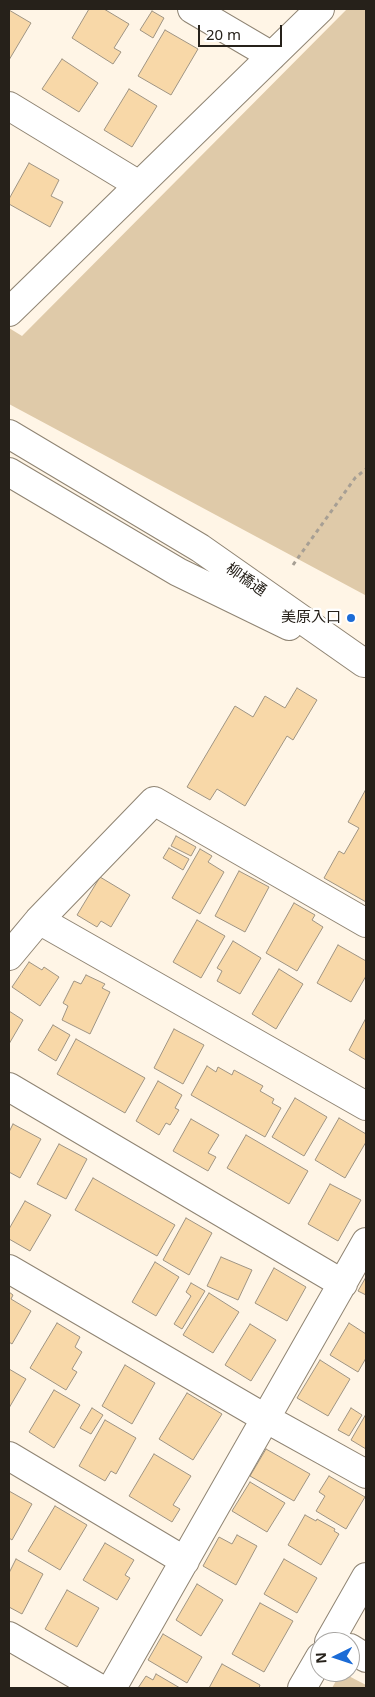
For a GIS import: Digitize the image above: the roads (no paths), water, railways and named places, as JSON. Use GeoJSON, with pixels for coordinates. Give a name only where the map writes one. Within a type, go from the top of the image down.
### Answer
{"type":"FeatureCollection","features":[{"type":"Feature","properties":{"kind":"street"},"geometry":{"type":"LineString","coordinates":[[192,9],[272,56]]}},
{"type":"Feature","properties":{"kind":"street"},"geometry":{"type":"LineString","coordinates":[[9,312],[320,9]]}},
{"type":"Feature","properties":{"kind":"street"},"geometry":{"type":"LineString","coordinates":[[9,106],[139,185]]}},
{"type":"Feature","properties":{"kind":"street","name":"柳橋通"},"geometry":{"type":"LineString","coordinates":[[9,434],[200,548],[365,664]]}},
{"type":"Feature","properties":{"kind":"street","name":"柳橋通"},"geometry":{"type":"LineString","coordinates":[[9,472],[178,572],[365,664]]}},
{"type":"Feature","properties":{"kind":"street"},"geometry":{"type":"LineString","coordinates":[[9,956],[39,920],[154,801],[366,923]]}},
{"type":"Feature","properties":{"kind":"street"},"geometry":{"type":"LineString","coordinates":[[39,920],[366,1106]]}},
{"type":"Feature","properties":{"kind":"street"},"geometry":{"type":"LineString","coordinates":[[9,1087],[343,1284]]}},
{"type":"Feature","properties":{"kind":"street"},"geometry":{"type":"LineString","coordinates":[[112,1688],[366,1242]]}},
{"type":"Feature","properties":{"kind":"street"},"geometry":{"type":"LineString","coordinates":[[9,1269],[265,1418],[366,1474]]}},
{"type":"Feature","properties":{"kind":"street"},"geometry":{"type":"LineString","coordinates":[[9,1456],[184,1561]]}},
{"type":"Feature","properties":{"kind":"street"},"geometry":{"type":"LineString","coordinates":[[340,1632],[366,1577]]}},
{"type":"Feature","properties":{"kind":"street"},"geometry":{"type":"LineString","coordinates":[[9,1636],[99,1688]]}},
{"type":"Feature","properties":{"kind":"street"},"geometry":{"type":"LineString","coordinates":[[302,1688],[310,1677]]}},
{"type":"Feature","properties":{"kind":"place","name":"美原入口"},"geometry":{"type":"Point","coordinates":[351,618]}}]}
